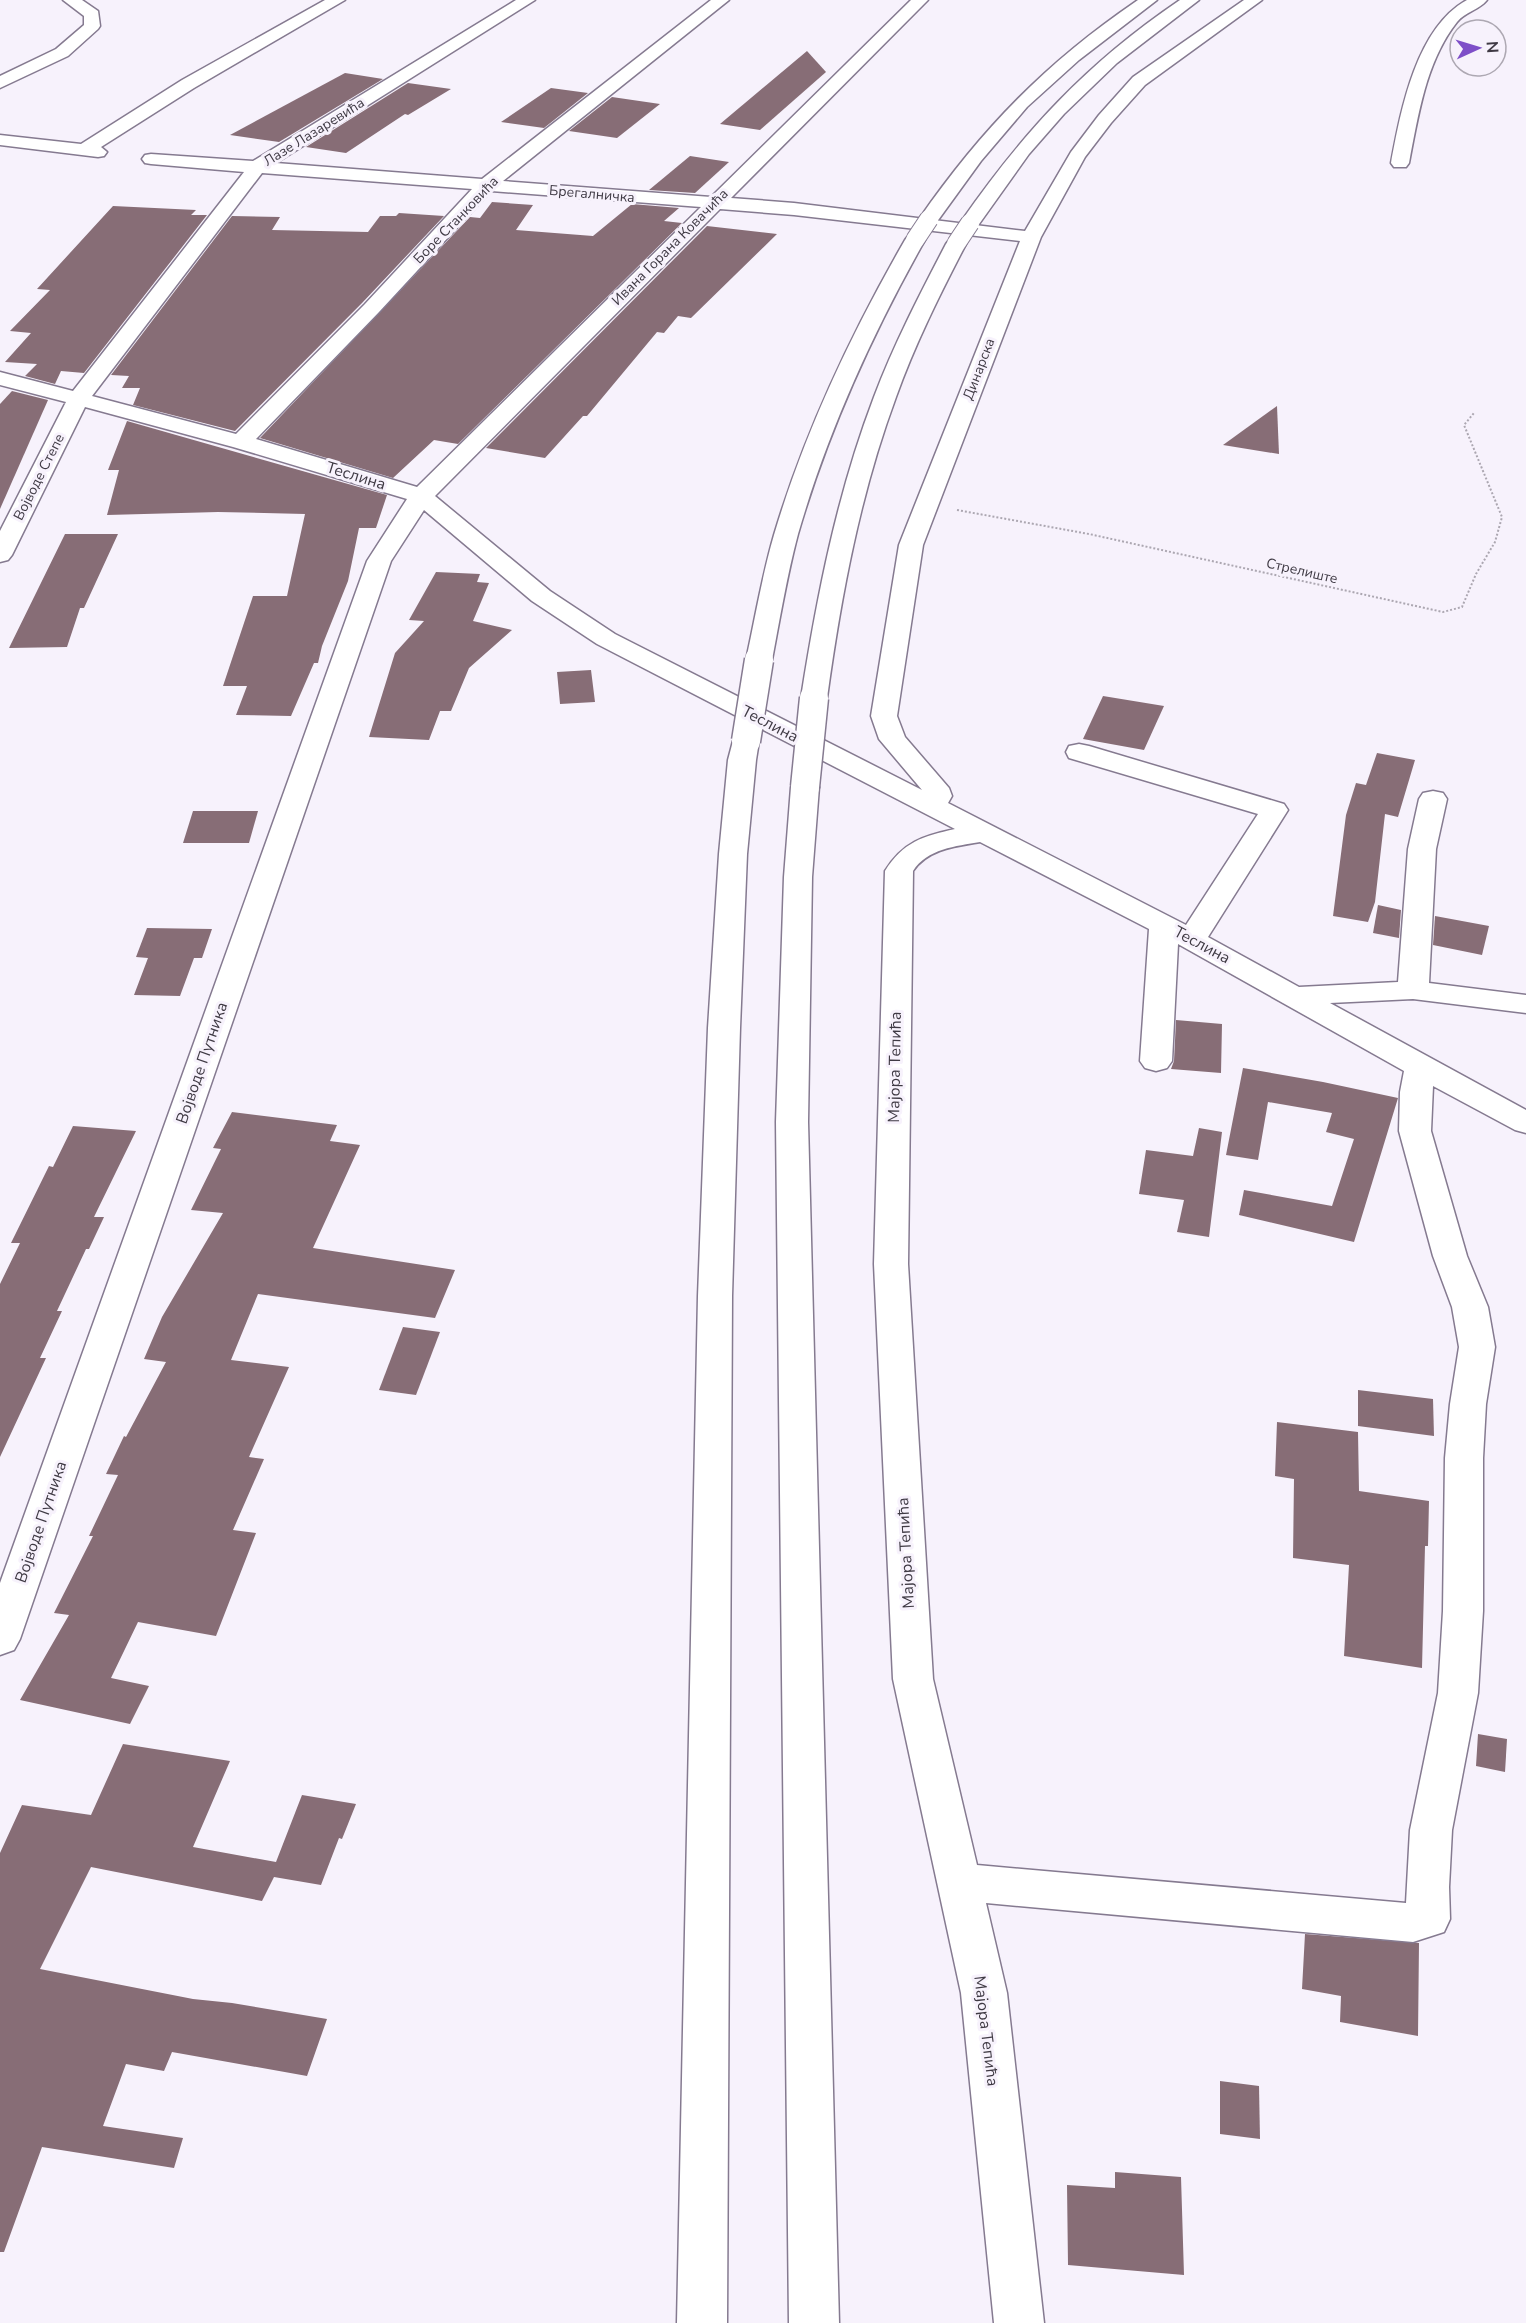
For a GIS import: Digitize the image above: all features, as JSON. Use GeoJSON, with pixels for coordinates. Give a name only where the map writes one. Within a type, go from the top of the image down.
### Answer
{"type":"FeatureCollection","features":[{"type":"Feature","properties":{"kind":"main road"},"geometry":{"type":"LineString","coordinates":[[0,83],[56,55],[82,39],[92,26],[92,14],[71,0]]}},
{"type":"Feature","properties":{"kind":"main road"},"geometry":{"type":"LineString","coordinates":[[0,140],[92,151],[188,84],[337,0]]}},
{"type":"Feature","properties":{"kind":"main road","name":"Лазе Лазаревића"},"geometry":{"type":"LineString","coordinates":[[78,399],[257,168],[527,0]]}},
{"type":"Feature","properties":{"kind":"main road","name":"Боре Станковића"},"geometry":{"type":"LineString","coordinates":[[241,442],[372,308],[486,185],[721,0]]}},
{"type":"Feature","properties":{"kind":"main road","name":"Ивана Горана Ковачића"},"geometry":{"type":"LineString","coordinates":[[421,496],[920,0]]}},
{"type":"Feature","properties":{"kind":"main road"},"geometry":{"type":"LineString","coordinates":[[702,2323],[715,1285],[733,854],[741,760],[759,660],[786,538],[822,431],[872,317],[915,240],[981,149],[1022,103],[1083,48],[1149,0]]}},
{"type":"Feature","properties":{"kind":"main road"},"geometry":{"type":"LineString","coordinates":[[814,2323],[792,1122],[798,877],[814,698],[824,629],[839,555],[860,475],[901,357],[956,244],[1034,136],[1075,93],[1142,35],[1191,0]]}},
{"type":"Feature","properties":{"kind":"main road","name":"Динарска"},"geometry":{"type":"LineString","coordinates":[[932,807],[938,796],[935,788],[892,739],[884,716],[911,545],[1031,237],[1077,156],[1105,119],[1139,81],[1254,0]]}},
{"type":"Feature","properties":{"kind":"main road"},"geometry":{"type":"LineString","coordinates":[[1400,163],[1411,105],[1436,43],[1452,16],[1479,0]]}},
{"type":"Feature","properties":{"kind":"main road","name":"Брегалничка"},"geometry":{"type":"LineString","coordinates":[[152,159],[794,209],[1031,237]]}},
{"type":"Feature","properties":{"kind":"main road","name":"Теслина"},"geometry":{"type":"LineString","coordinates":[[0,378],[241,442],[421,496],[541,596],[584,626],[680,678],[1192,939],[1526,1123]]}},
{"type":"Feature","properties":{"kind":"main road","name":"Војводе Степе"},"geometry":{"type":"LineString","coordinates":[[0,555],[78,399]]}},
{"type":"Feature","properties":{"kind":"main road","name":"Војводе Путника"},"geometry":{"type":"LineString","coordinates":[[0,1639],[379,561],[421,496]]}},
{"type":"Feature","properties":{"kind":"main road"},"geometry":{"type":"LineString","coordinates":[[1079,752],[1274,810],[1192,939]]}},
{"type":"Feature","properties":{"kind":"main road"},"geometry":{"type":"LineString","coordinates":[[1413,990],[1422,849],[1433,799]]}},
{"type":"Feature","properties":{"kind":"main road","name":"Мајора Тепића"},"geometry":{"type":"LineString","coordinates":[[984,833],[914,851],[904,860],[899,871],[891,1264],[912,1667],[984,1993],[1018,2323]]}},
{"type":"Feature","properties":{"kind":"main road"},"geometry":{"type":"LineString","coordinates":[[1156,1061],[1164,925]]}},
{"type":"Feature","properties":{"kind":"main road"},"geometry":{"type":"LineString","coordinates":[[1294,996],[1413,990],[1526,1004]]}},
{"type":"Feature","properties":{"kind":"main road"},"geometry":{"type":"LineString","coordinates":[[958,1882],[1413,1923],[1428,1919],[1427,1887],[1431,1830],[1458,1693],[1463,1611],[1464,1458],[1468,1404],[1477,1347],[1470,1308],[1450,1256],[1415,1131],[1416,1092],[1421,1067]]}},
{"type":"Feature","properties":{"kind":"path","name":"Стрелиште"},"geometry":{"type":"LineString","coordinates":[[926,505],[1089,534],[1414,608],[1443,612],[1462,607],[1476,574],[1495,542],[1502,517],[1464,425],[1474,413]]}},
{"type":"Feature","properties":{"kind":"building"},"geometry":{"type":"Polygon","coordinates":[[[807,51],[826,72],[760,130],[720,124],[807,51]]]}},
{"type":"Feature","properties":{"kind":"building"},"geometry":{"type":"Polygon","coordinates":[[[345,73],[383,79],[279,142],[230,135],[345,73]]]}},
{"type":"Feature","properties":{"kind":"building"},"geometry":{"type":"Polygon","coordinates":[[[408,83],[451,89],[408,115],[405,114],[346,153],[306,147],[408,83]]]}},
{"type":"Feature","properties":{"kind":"building"},"geometry":{"type":"Polygon","coordinates":[[[551,88],[588,93],[544,128],[501,122],[551,88]]]}},
{"type":"Feature","properties":{"kind":"building"},"geometry":{"type":"Polygon","coordinates":[[[612,97],[660,104],[617,138],[569,131],[612,97]]]}},
{"type":"Feature","properties":{"kind":"building"},"geometry":{"type":"Polygon","coordinates":[[[690,156],[729,162],[695,193],[649,190],[690,156]]]}},
{"type":"Feature","properties":{"kind":"building"},"geometry":{"type":"Polygon","coordinates":[[[492,202],[533,205],[516,230],[593,236],[632,204],[679,208],[664,221],[682,223],[458,444],[434,440],[393,478],[260,438],[470,217],[480,218],[492,202]]]}},
{"type":"Feature","properties":{"kind":"building"},"geometry":{"type":"Polygon","coordinates":[[[113,206],[196,210],[191,215],[207,215],[84,373],[61,371],[55,384],[25,376],[37,364],[5,362],[31,333],[10,331],[50,290],[37,289],[113,206]]]}},
{"type":"Feature","properties":{"kind":"building"},"geometry":{"type":"Polygon","coordinates":[[[399,213],[444,216],[363,302],[235,431],[133,405],[140,388],[122,388],[129,376],[111,375],[232,216],[280,217],[272,230],[368,232],[380,216],[396,216],[399,213]]]}},
{"type":"Feature","properties":{"kind":"building"},"geometry":{"type":"Polygon","coordinates":[[[707,226],[777,234],[691,318],[678,316],[664,333],[657,332],[587,416],[583,416],[545,458],[486,448],[707,226]]]}},
{"type":"Feature","properties":{"kind":"building"},"geometry":{"type":"Polygon","coordinates":[[[12,391],[48,400],[0,509],[0,404],[12,391]]]}},
{"type":"Feature","properties":{"kind":"building"},"geometry":{"type":"Polygon","coordinates":[[[1277,406],[1279,454],[1223,445],[1277,406]]]}},
{"type":"Feature","properties":{"kind":"building"},"geometry":{"type":"Polygon","coordinates":[[[127,421],[387,495],[376,528],[359,528],[348,581],[322,646],[318,663],[314,663],[291,716],[236,715],[247,686],[223,686],[253,596],[287,596],[305,514],[218,512],[107,515],[119,470],[108,470],[127,421]]]}},
{"type":"Feature","properties":{"kind":"building"},"geometry":{"type":"Polygon","coordinates":[[[65,534],[118,534],[84,608],[80,608],[67,647],[9,648],[65,534]]]}},
{"type":"Feature","properties":{"kind":"building"},"geometry":{"type":"Polygon","coordinates":[[[436,572],[480,574],[477,582],[489,583],[473,621],[512,630],[469,668],[451,711],[440,711],[429,740],[369,737],[395,653],[424,621],[409,620],[436,572]]]}},
{"type":"Feature","properties":{"kind":"building"},"geometry":{"type":"Polygon","coordinates":[[[591,670],[595,702],[560,704],[557,672],[591,670]]]}},
{"type":"Feature","properties":{"kind":"building"},"geometry":{"type":"Polygon","coordinates":[[[1103,696],[1164,706],[1144,750],[1083,739],[1103,696]]]}},
{"type":"Feature","properties":{"kind":"building"},"geometry":{"type":"Polygon","coordinates":[[[1377,753],[1415,760],[1398,817],[1385,814],[1375,902],[1368,922],[1333,916],[1346,815],[1356,783],[1366,785],[1377,753]]]}},
{"type":"Feature","properties":{"kind":"building"},"geometry":{"type":"Polygon","coordinates":[[[193,811],[258,811],[249,843],[183,843],[193,811]]]}},
{"type":"Feature","properties":{"kind":"building"},"geometry":{"type":"Polygon","coordinates":[[[1378,905],[1401,910],[1399,938],[1373,933],[1378,905]]]}},
{"type":"Feature","properties":{"kind":"building"},"geometry":{"type":"Polygon","coordinates":[[[1435,916],[1489,926],[1482,955],[1433,945],[1435,916]]]}},
{"type":"Feature","properties":{"kind":"building"},"geometry":{"type":"Polygon","coordinates":[[[147,928],[212,929],[202,958],[194,958],[180,996],[134,995],[148,958],[136,957],[147,928]]]}},
{"type":"Feature","properties":{"kind":"building"},"geometry":{"type":"Polygon","coordinates":[[[1176,1020],[1222,1024],[1221,1073],[1171,1069],[1174,1061],[1176,1020]]]}},
{"type":"Feature","properties":{"kind":"building"},"geometry":{"type":"Polygon","coordinates":[[[1243,1068],[1398,1098],[1354,1242],[1239,1215],[1244,1190],[1332,1206],[1354,1139],[1326,1132],[1332,1113],[1268,1102],[1258,1160],[1226,1155],[1243,1068]]]}},
{"type":"Feature","properties":{"kind":"building"},"geometry":{"type":"Polygon","coordinates":[[[232,1112],[337,1125],[330,1141],[360,1145],[313,1248],[455,1270],[435,1318],[258,1294],[231,1360],[289,1367],[249,1457],[264,1459],[233,1530],[256,1533],[216,1636],[138,1622],[111,1678],[149,1686],[130,1724],[20,1700],[69,1615],[54,1613],[93,1536],[89,1536],[118,1475],[106,1474],[124,1436],[126,1437],[166,1362],[144,1359],[162,1317],[223,1213],[191,1210],[221,1149],[213,1148],[232,1112]]]}},
{"type":"Feature","properties":{"kind":"building"},"geometry":{"type":"Polygon","coordinates":[[[73,1126],[136,1131],[94,1217],[104,1217],[57,1311],[62,1311],[40,1358],[46,1358],[0,1457],[0,1284],[20,1243],[11,1243],[49,1166],[53,1167],[73,1126]]]}},
{"type":"Feature","properties":{"kind":"building"},"geometry":{"type":"Polygon","coordinates":[[[1199,1128],[1222,1132],[1209,1237],[1177,1232],[1184,1200],[1139,1194],[1146,1150],[1193,1156],[1199,1128]]]}},
{"type":"Feature","properties":{"kind":"building"},"geometry":{"type":"Polygon","coordinates":[[[403,1327],[440,1332],[416,1395],[379,1390],[403,1327]]]}},
{"type":"Feature","properties":{"kind":"building"},"geometry":{"type":"Polygon","coordinates":[[[1358,1390],[1433,1399],[1434,1436],[1358,1426],[1358,1390]]]}},
{"type":"Feature","properties":{"kind":"building"},"geometry":{"type":"Polygon","coordinates":[[[1277,1422],[1358,1432],[1359,1491],[1429,1501],[1428,1546],[1425,1546],[1422,1668],[1344,1656],[1349,1565],[1293,1558],[1294,1479],[1275,1476],[1277,1422]]]}},
{"type":"Feature","properties":{"kind":"building"},"geometry":{"type":"Polygon","coordinates":[[[1478,1734],[1507,1739],[1505,1772],[1476,1766],[1478,1734]]]}},
{"type":"Feature","properties":{"kind":"building"},"geometry":{"type":"Polygon","coordinates":[[[123,1744],[230,1761],[193,1847],[276,1862],[302,1795],[356,1804],[342,1839],[339,1838],[321,1885],[274,1877],[262,1901],[91,1867],[40,1969],[193,1999],[232,2003],[327,2019],[307,2076],[172,2052],[164,2071],[126,2064],[103,2126],[183,2138],[174,2168],[42,2147],[4,2252],[0,2252],[0,1853],[22,1805],[91,1815],[123,1744]]]}},
{"type":"Feature","properties":{"kind":"building"},"geometry":{"type":"Polygon","coordinates":[[[1305,1934],[1419,1943],[1418,2036],[1340,2022],[1341,1996],[1302,1989],[1305,1934]]]}},
{"type":"Feature","properties":{"kind":"building"},"geometry":{"type":"Polygon","coordinates":[[[1220,2081],[1259,2086],[1260,2139],[1220,2134],[1220,2081]]]}},
{"type":"Feature","properties":{"kind":"building"},"geometry":{"type":"Polygon","coordinates":[[[1115,2172],[1181,2177],[1184,2275],[1068,2265],[1067,2185],[1115,2188],[1115,2172]]]}}]}
